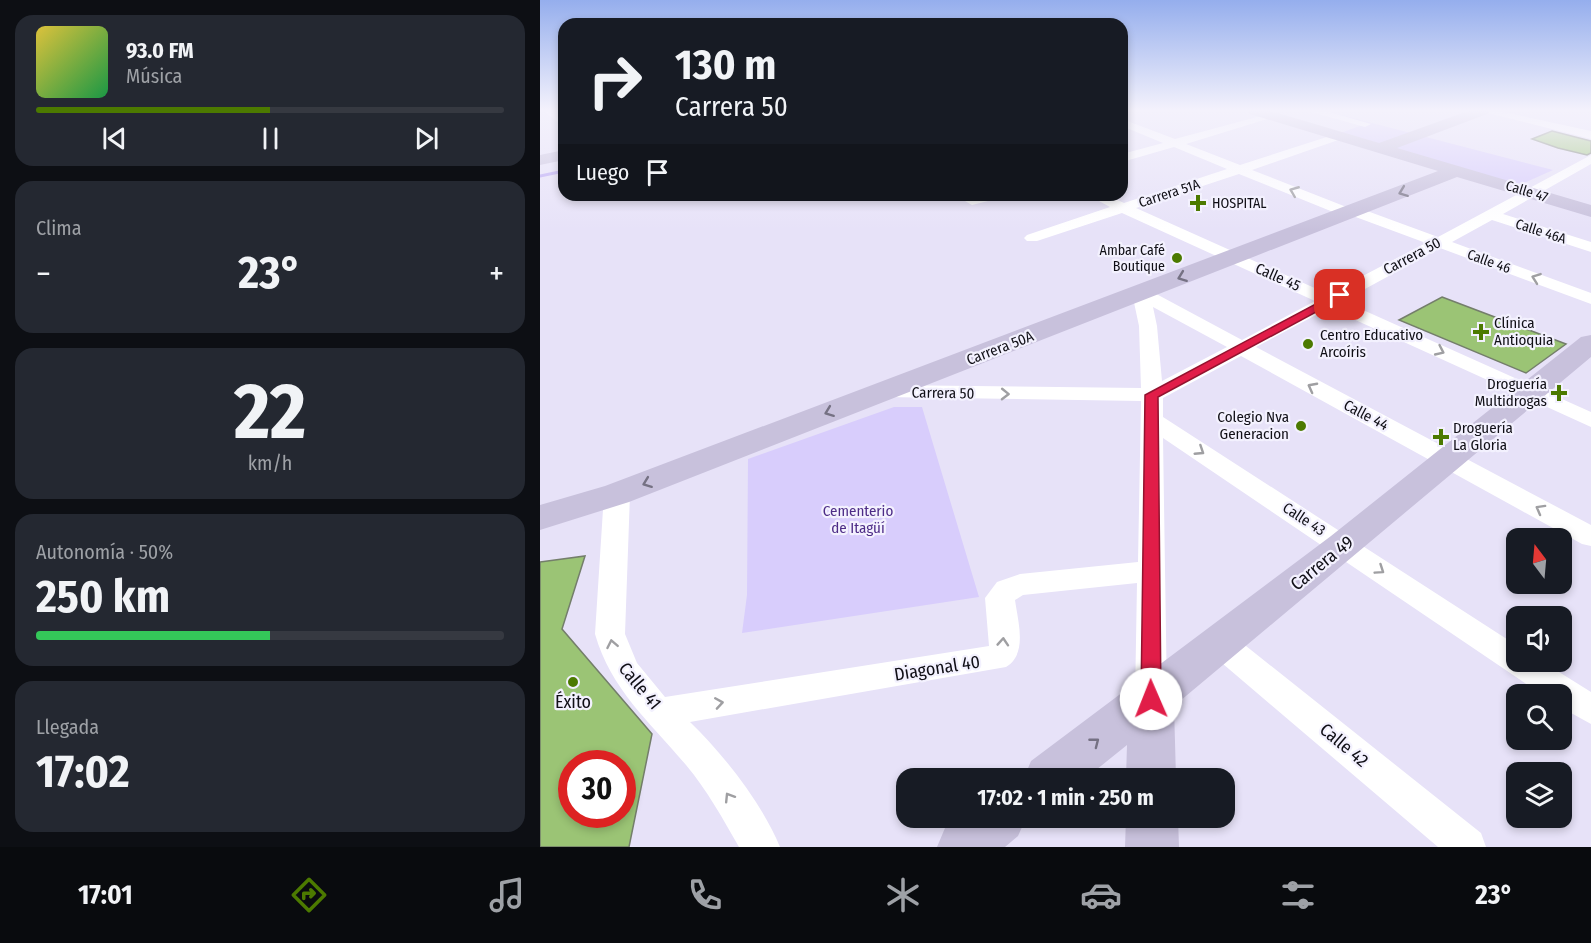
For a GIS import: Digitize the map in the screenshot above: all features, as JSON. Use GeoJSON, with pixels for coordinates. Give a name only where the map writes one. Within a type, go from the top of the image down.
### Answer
{"type":"FeatureCollection","features":[{"type":"Feature","properties":{"kind":"main road","name":"Calle 47"},"geometry":{"type":"LineString","coordinates":[[1389,151],[1591,211]]}},
{"type":"Feature","properties":{"kind":"main road"},"geometry":{"type":"LineString","coordinates":[[540,160],[558,156]]}},
{"type":"Feature","properties":{"kind":"main road","name":"Carrera 50A"},"geometry":{"type":"LineString","coordinates":[[540,518],[618,495],[883,391],[944,381],[1141,293],[1458,171]]}},
{"type":"Feature","properties":{"kind":"main road","name":"Carrera 49"},"geometry":{"type":"LineString","coordinates":[[1062,768],[1344,545],[1528,392],[1591,343]]}},
{"type":"Feature","properties":{"kind":"main road"},"geometry":{"type":"LineString","coordinates":[[1151,699],[1151,768]]}},
{"type":"Feature","properties":{"kind":"main road"},"geometry":{"type":"LineString","coordinates":[[963,847],[987,828]]}},
{"type":"Feature","properties":{"kind":"main road"},"geometry":{"type":"LineString","coordinates":[[1152,828],[1152,847]]}},
{"type":"Feature","properties":{"kind":"street"},"geometry":{"type":"LineString","coordinates":[[1128,156],[1147,151]]}},
{"type":"Feature","properties":{"kind":"street","name":"Calle 46"},"geometry":{"type":"LineString","coordinates":[[1191,151],[1351,212],[1440,242],[1591,299]]}},
{"type":"Feature","properties":{"kind":"street","name":"Carrera 51A"},"geometry":{"type":"LineString","coordinates":[[1032,238],[1297,151]]}},
{"type":"Feature","properties":{"kind":"street","name":"Carrera 50"},"geometry":{"type":"LineString","coordinates":[[944,381],[1151,407],[1239,349],[1532,193],[1591,159]]}},
{"type":"Feature","properties":{"kind":"street"},"geometry":{"type":"LineString","coordinates":[[1575,168],[1591,173]]}},
{"type":"Feature","properties":{"kind":"street","name":"Calle 45"},"geometry":{"type":"LineString","coordinates":[[1108,201],[1591,420]]}},
{"type":"Feature","properties":{"kind":"street","name":"Calle 46A"},"geometry":{"type":"LineString","coordinates":[[1491,215],[1591,248]]}},
{"type":"Feature","properties":{"kind":"street"},"geometry":{"type":"LineString","coordinates":[[1141,293],[1148,326],[1151,407],[1151,699]]}},
{"type":"Feature","properties":{"kind":"street","name":"Calle 44"},"geometry":{"type":"LineString","coordinates":[[1141,293],[1239,349],[1449,459],[1591,537]]}},
{"type":"Feature","properties":{"kind":"street"},"geometry":{"type":"LineString","coordinates":[[1148,326],[1160,318],[1178,314]]}},
{"type":"Feature","properties":{"kind":"street","name":"Calle 43"},"geometry":{"type":"LineString","coordinates":[[1151,407],[1344,545],[1506,654]]}},
{"type":"Feature","properties":{"kind":"street","name":"Calle 41"},"geometry":{"type":"LineString","coordinates":[[618,495],[610,634],[614,655],[627,676],[711,770],[760,847]]}},
{"type":"Feature","properties":{"kind":"street","name":"Diagonal 40"},"geometry":{"type":"LineString","coordinates":[[661,712],[995,658],[1002,654],[1005,643],[1000,598],[1007,590],[1020,585],[1150,571]]}},
{"type":"Feature","properties":{"kind":"street","name":"Calle 42"},"geometry":{"type":"LineString","coordinates":[[1220,643],[1467,847]]}},
{"type":"Feature","properties":{"kind":"street","name":"Calle 43"},"geometry":{"type":"LineString","coordinates":[[1534,672],[1591,710]]}},
{"type":"Feature","properties":{"kind":"green space"},"geometry":{"type":"Polygon","coordinates":[[[1395,151],[1478,151],[1553,170],[1517,186],[1395,151]]]}},
{"type":"Feature","properties":{"kind":"green space","name":"Cementerio de Itagüí"},"geometry":{"type":"Polygon","coordinates":[[[894,407],[922,407],[979,597],[742,633],[747,595],[748,459],[894,407]]]}},
{"type":"Feature","properties":{"kind":"building"},"geometry":{"type":"Polygon","coordinates":[[[1568,151],[1591,151],[1587,155],[1568,151]]]}},
{"type":"Feature","properties":{"kind":"building","name":"Clínica Antioquia"},"geometry":{"type":"Polygon","coordinates":[[[1442,297],[1566,344],[1526,373],[1399,320],[1442,297]]]}},
{"type":"Feature","properties":{"kind":"building","name":"Éxito"},"geometry":{"type":"Polygon","coordinates":[[[585,556],[562,629],[652,734],[636,813],[636,750],[558,750],[558,828],[633,828],[629,847],[540,847],[540,562],[585,556]]]}},
{"type":"Feature","properties":{"kind":"waterway"},"geometry":{"type":"LineString","coordinates":[[540,176],[558,172]]}},
{"type":"Feature","properties":{"kind":"place","name":"HOSPITAL"},"geometry":{"type":"Point","coordinates":[1198,203]}},
{"type":"Feature","properties":{"kind":"place","name":"Ambar Café Boutique"},"geometry":{"type":"Point","coordinates":[1177,258]}},
{"type":"Feature","properties":{"kind":"place","name":"Clínica Antioquia"},"geometry":{"type":"Point","coordinates":[1481,332]}},
{"type":"Feature","properties":{"kind":"place","name":"Centro Educativo Arcoíris"},"geometry":{"type":"Point","coordinates":[1308,344]}},
{"type":"Feature","properties":{"kind":"place","name":"Droguería Multidrogas"},"geometry":{"type":"Point","coordinates":[1559,393]}},
{"type":"Feature","properties":{"kind":"place","name":"Colegio Nva Generacion"},"geometry":{"type":"Point","coordinates":[1301,426]}},
{"type":"Feature","properties":{"kind":"place","name":"Droguería La Gloria"},"geometry":{"type":"Point","coordinates":[1441,437]}},
{"type":"Feature","properties":{"kind":"place","name":"Éxito"},"geometry":{"type":"Point","coordinates":[573,682]}},
{"type":"Feature","properties":{"kind":"route"},"geometry":{"type":"LineString","coordinates":[[1151,699],[1152,395],[1340,295]]}}]}
